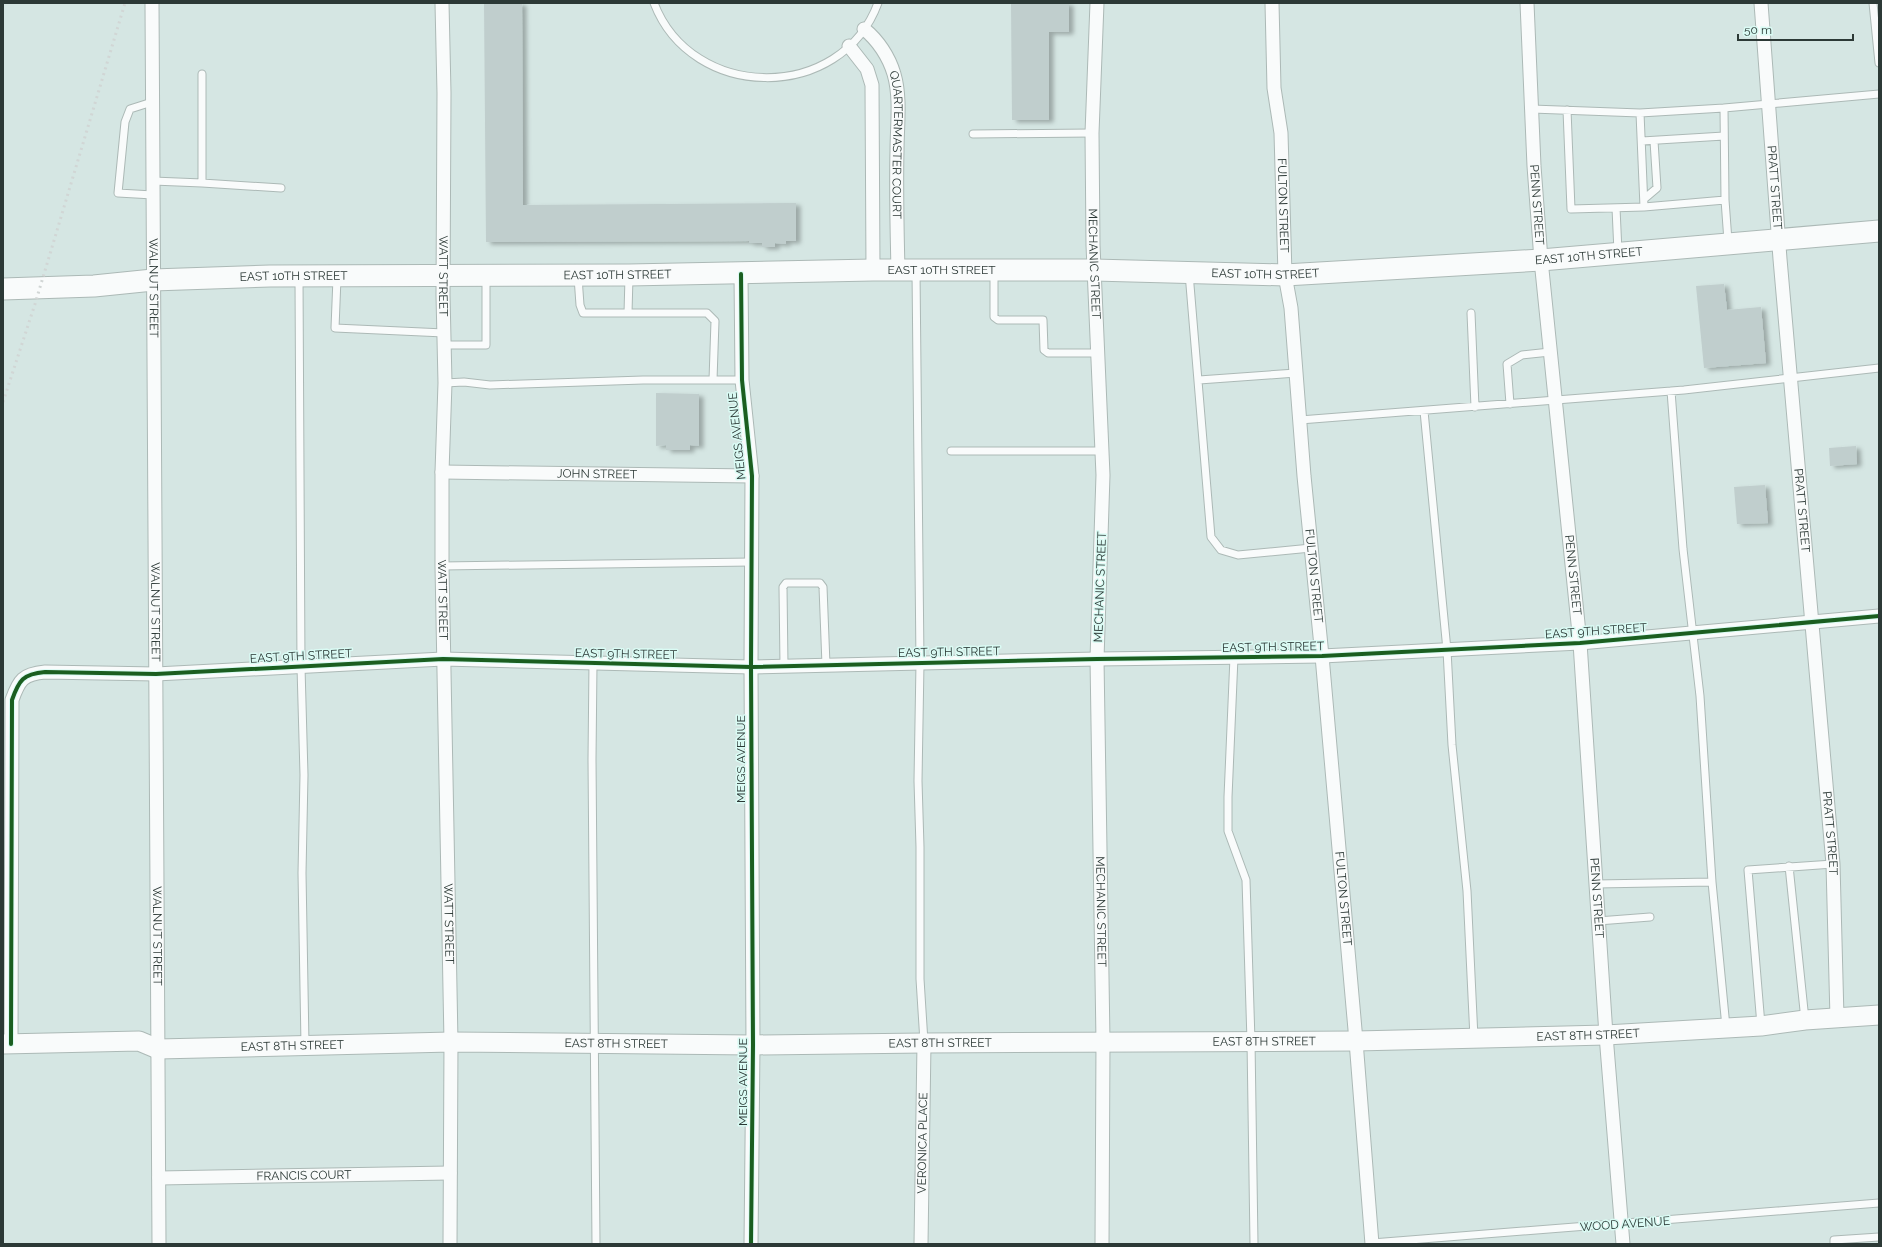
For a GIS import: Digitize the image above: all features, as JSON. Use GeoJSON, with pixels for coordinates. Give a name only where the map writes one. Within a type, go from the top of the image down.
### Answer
{"type":"FeatureCollection","features":[{"type":"Feature","properties":{"kind":"main road","name":"EAST 10TH STREET"},"geometry":{"type":"LineString","coordinates":[[3,289],[94,286],[153,280],[299,276],[741,274],[873,270],[1189,271],[1285,275],[1541,260],[1879,231]]}},
{"type":"Feature","properties":{"kind":"main road","name":"EAST 8TH STREET"},"geometry":{"type":"LineString","coordinates":[[7,1044],[139,1041],[158,1049],[451,1042],[753,1045],[924,1042],[1356,1041],[1606,1035],[1761,1026],[1805,1020],[1879,1015]]}},
{"type":"Feature","properties":{"kind":"street","name":"WALNUT STREET"},"geometry":{"type":"LineString","coordinates":[[152,3],[159,1244]]}},
{"type":"Feature","properties":{"kind":"street","name":"WATT STREET"},"geometry":{"type":"LineString","coordinates":[[442,3],[444,93],[443,275],[445,383],[442,472],[442,566],[451,1042],[450,1244]]}},
{"type":"Feature","properties":{"kind":"street","name":"MECHANIC STREET"},"geometry":{"type":"LineString","coordinates":[[1097,3],[1092,133],[1094,270],[1103,475],[1097,659],[1104,1041],[1102,1244]]}},
{"type":"Feature","properties":{"kind":"street","name":"FULTON STREET"},"geometry":{"type":"LineString","coordinates":[[1272,3],[1274,88],[1281,133],[1285,275],[1291,308],[1311,548],[1356,1041],[1372,1243]]}},
{"type":"Feature","properties":{"kind":"street","name":"PENN STREET"},"geometry":{"type":"LineString","coordinates":[[1527,3],[1541,260],[1580,643],[1606,1035],[1623,1244]]}},
{"type":"Feature","properties":{"kind":"street","name":"PRATT STREET"},"geometry":{"type":"LineString","coordinates":[[1760,3],[1790,377],[1813,622],[1833,864],[1837,1018]]}},
{"type":"Feature","properties":{"kind":"street","name":"QUARTERMASTER COURT"},"geometry":{"type":"LineString","coordinates":[[864,29],[872,36],[882,50],[890,63],[895,76],[898,111],[896,229],[907,270]]}},
{"type":"Feature","properties":{"kind":"street","name":"QUARTERMASTER COURT"},"geometry":{"type":"LineString","coordinates":[[849,46],[867,69],[872,85],[873,270]]}},
{"type":"Feature","properties":{"kind":"street","name":"MEIGS AVENUE"},"geometry":{"type":"LineString","coordinates":[[741,274],[742,380],[752,476],[751,667],[753,1045],[751,1244]]}},
{"type":"Feature","properties":{"kind":"street","name":"JOHN STREET"},"geometry":{"type":"LineString","coordinates":[[442,472],[752,476]]}},
{"type":"Feature","properties":{"kind":"street","name":"EAST 9TH STREET"},"geometry":{"type":"LineString","coordinates":[[7,1044],[10,734],[12,700],[18,684],[29,674],[45,672],[156,674],[443,659],[751,667],[1097,659],[1322,656],[1580,643],[1879,616]]}},
{"type":"Feature","properties":{"kind":"street","name":"VERONICA PLACE"},"geometry":{"type":"LineString","coordinates":[[921,1244],[924,1042]]}},
{"type":"Feature","properties":{"kind":"street","name":"FRANCIS COURT"},"geometry":{"type":"LineString","coordinates":[[159,1178],[450,1173]]}},
{"type":"Feature","properties":{"kind":"lane"},"geometry":{"type":"LineString","coordinates":[[654,3],[666,26],[681,44],[699,58],[720,69],[742,76],[765,79],[788,77],[803,73],[831,60],[849,46],[864,29],[878,3]]}},
{"type":"Feature","properties":{"kind":"lane"},"geometry":{"type":"LineString","coordinates":[[1873,3],[1879,63]]}},
{"type":"Feature","properties":{"kind":"lane"},"geometry":{"type":"LineString","coordinates":[[202,74],[202,183]]}},
{"type":"Feature","properties":{"kind":"lane"},"geometry":{"type":"LineString","coordinates":[[1532,109],[1640,113],[1724,108],[1879,94]]}},
{"type":"Feature","properties":{"kind":"lane"},"geometry":{"type":"LineString","coordinates":[[152,102],[130,109],[125,122],[118,193],[153,195]]}},
{"type":"Feature","properties":{"kind":"lane"},"geometry":{"type":"LineString","coordinates":[[1724,108],[1728,244]]}},
{"type":"Feature","properties":{"kind":"lane"},"geometry":{"type":"LineString","coordinates":[[1566,110],[1571,209],[1616,208],[1644,203],[1726,200]]}},
{"type":"Feature","properties":{"kind":"lane"},"geometry":{"type":"LineString","coordinates":[[1640,113],[1644,203]]}},
{"type":"Feature","properties":{"kind":"lane"},"geometry":{"type":"LineString","coordinates":[[973,134],[1092,133]]}},
{"type":"Feature","properties":{"kind":"lane"},"geometry":{"type":"LineString","coordinates":[[1642,141],[1724,136]]}},
{"type":"Feature","properties":{"kind":"lane"},"geometry":{"type":"LineString","coordinates":[[1644,203],[1657,188],[1654,141]]}},
{"type":"Feature","properties":{"kind":"lane"},"geometry":{"type":"LineString","coordinates":[[153,181],[281,188]]}},
{"type":"Feature","properties":{"kind":"lane"},"geometry":{"type":"LineString","coordinates":[[1616,208],[1619,253]]}},
{"type":"Feature","properties":{"kind":"lane"},"geometry":{"type":"LineString","coordinates":[[907,270],[920,663],[918,781],[920,847],[920,979],[924,1042]]}},
{"type":"Feature","properties":{"kind":"lane"},"geometry":{"type":"LineString","coordinates":[[994,271],[994,317],[998,320],[1043,320],[1044,350],[1048,353],[1098,353]]}},
{"type":"Feature","properties":{"kind":"lane"},"geometry":{"type":"LineString","coordinates":[[1189,271],[1211,536],[1221,550],[1238,555],[1311,548]]}},
{"type":"Feature","properties":{"kind":"lane"},"geometry":{"type":"LineString","coordinates":[[578,274],[580,306],[583,313],[707,313],[715,321],[713,380]]}},
{"type":"Feature","properties":{"kind":"lane"},"geometry":{"type":"LineString","coordinates":[[337,276],[335,328],[444,339],[486,345],[486,275]]}},
{"type":"Feature","properties":{"kind":"lane"},"geometry":{"type":"LineString","coordinates":[[628,314],[629,275]]}},
{"type":"Feature","properties":{"kind":"lane"},"geometry":{"type":"LineString","coordinates":[[299,276],[301,667],[304,775],[302,874],[305,1045]]}},
{"type":"Feature","properties":{"kind":"lane"},"geometry":{"type":"LineString","coordinates":[[1471,313],[1476,407]]}},
{"type":"Feature","properties":{"kind":"lane"},"geometry":{"type":"LineString","coordinates":[[1510,404],[1507,364],[1522,355],[1550,352]]}},
{"type":"Feature","properties":{"kind":"lane"},"geometry":{"type":"LineString","coordinates":[[1300,420],[1671,392],[1790,377],[1879,368]]}},
{"type":"Feature","properties":{"kind":"lane"},"geometry":{"type":"LineString","coordinates":[[1199,380],[1296,373]]}},
{"type":"Feature","properties":{"kind":"lane"},"geometry":{"type":"LineString","coordinates":[[445,383],[464,382],[490,385],[742,380]]}},
{"type":"Feature","properties":{"kind":"lane"},"geometry":{"type":"LineString","coordinates":[[1671,392],[1682,542],[1700,696],[1712,882],[1726,1028]]}},
{"type":"Feature","properties":{"kind":"lane"},"geometry":{"type":"LineString","coordinates":[[1424,411],[1448,650],[1452,745],[1467,891],[1474,1038]]}},
{"type":"Feature","properties":{"kind":"lane"},"geometry":{"type":"LineString","coordinates":[[951,451],[1102,452]]}},
{"type":"Feature","properties":{"kind":"lane"},"geometry":{"type":"LineString","coordinates":[[442,566],[752,562]]}},
{"type":"Feature","properties":{"kind":"lane"},"geometry":{"type":"LineString","coordinates":[[784,666],[783,586],[786,583],[820,583],[823,587],[826,665]]}},
{"type":"Feature","properties":{"kind":"lane"},"geometry":{"type":"LineString","coordinates":[[1234,657],[1228,831],[1246,880],[1251,1041],[1254,1244]]}},
{"type":"Feature","properties":{"kind":"lane"},"geometry":{"type":"LineString","coordinates":[[593,663],[592,759],[596,1244]]}},
{"type":"Feature","properties":{"kind":"lane"},"geometry":{"type":"LineString","coordinates":[[1761,1026],[1748,870],[1833,864]]}},
{"type":"Feature","properties":{"kind":"lane"},"geometry":{"type":"LineString","coordinates":[[1789,866],[1805,1020]]}},
{"type":"Feature","properties":{"kind":"lane"},"geometry":{"type":"LineString","coordinates":[[1596,884],[1712,882]]}},
{"type":"Feature","properties":{"kind":"lane"},"geometry":{"type":"LineString","coordinates":[[1598,921],[1650,917]]}},
{"type":"Feature","properties":{"kind":"lane","name":"WOOD AVENUE"},"geometry":{"type":"LineString","coordinates":[[1372,1243],[1879,1203]]}},
{"type":"Feature","properties":{"kind":"lane"},"geometry":{"type":"LineString","coordinates":[[1834,1244],[1834,1240],[1879,1237]]}},
{"type":"Feature","properties":{"kind":"building"},"geometry":{"type":"Polygon","coordinates":[[[484,3],[522,3],[523,205],[796,203],[796,241],[786,241],[786,244],[775,243],[775,247],[762,247],[762,243],[749,243],[749,241],[486,242],[484,3]]]}},
{"type":"Feature","properties":{"kind":"building"},"geometry":{"type":"Polygon","coordinates":[[[1011,3],[1069,3],[1069,32],[1049,32],[1049,120],[1012,120],[1011,3]]]}},
{"type":"Feature","properties":{"kind":"building"},"geometry":{"type":"Polygon","coordinates":[[[1724,284],[1727,310],[1761,307],[1766,363],[1704,368],[1696,286],[1724,284]]]}},
{"type":"Feature","properties":{"kind":"building"},"geometry":{"type":"Polygon","coordinates":[[[656,393],[699,394],[699,446],[690,445],[690,450],[666,450],[666,445],[656,446],[656,393]]]}},
{"type":"Feature","properties":{"kind":"building"},"geometry":{"type":"Polygon","coordinates":[[[1856,446],[1857,464],[1830,466],[1829,448],[1856,446]]]}},
{"type":"Feature","properties":{"kind":"building"},"geometry":{"type":"Polygon","coordinates":[[[1765,485],[1768,523],[1737,524],[1734,487],[1765,485]]]}},
{"type":"Feature","properties":{"kind":"railway"},"geometry":{"type":"LineString","coordinates":[[3,402],[35,304],[125,3]]}},
{"type":"Feature","properties":{"kind":"cycle path"},"geometry":{"type":"LineString","coordinates":[[741,274],[742,380],[752,476],[751,667],[753,1045],[751,1244]]}},
{"type":"Feature","properties":{"kind":"cycle path"},"geometry":{"type":"LineString","coordinates":[[11,1044],[12,700],[17,687],[23,679],[32,674],[45,672],[156,674],[443,659],[751,667],[1097,659],[1322,656],[1580,643],[1879,616]]}}]}
